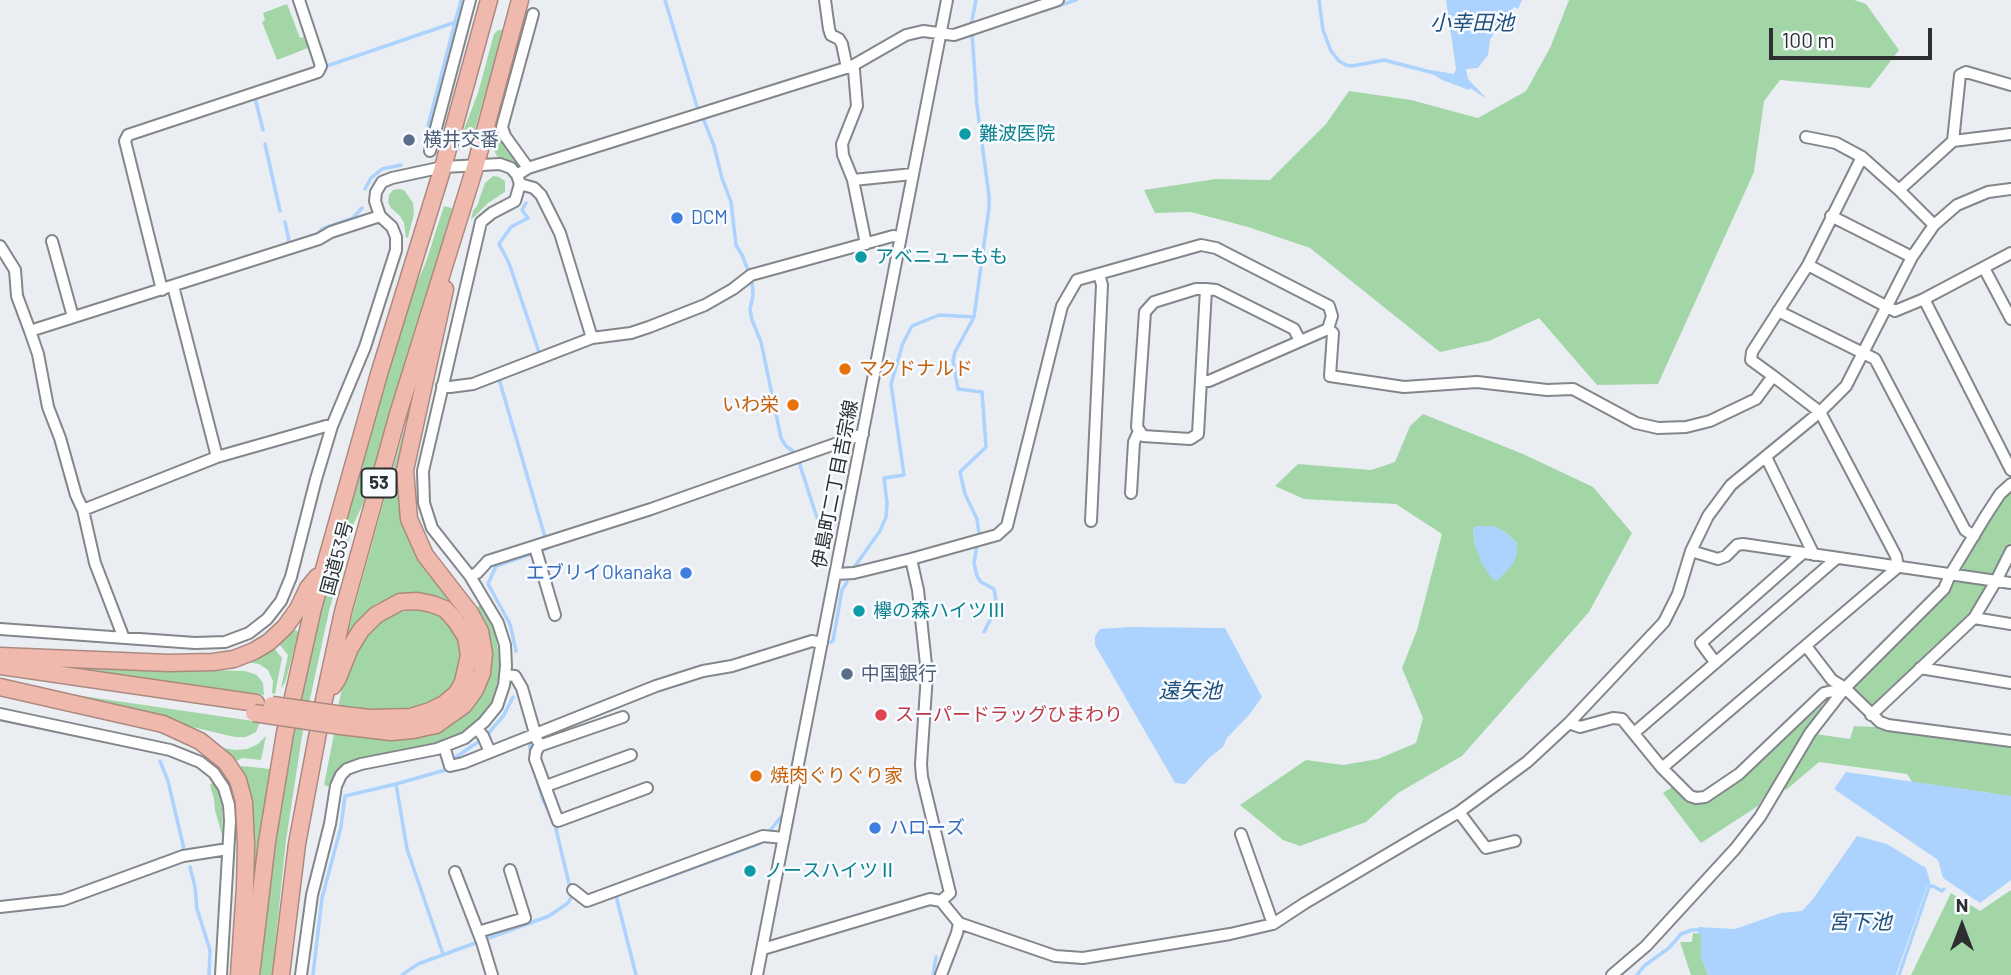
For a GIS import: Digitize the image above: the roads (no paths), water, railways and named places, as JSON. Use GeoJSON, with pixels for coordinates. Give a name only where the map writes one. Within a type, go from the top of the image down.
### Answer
{"type":"FeatureCollection","features":[{"type":"Feature","properties":{"kind":"highway","name":"国道53号"},"geometry":{"type":"LineString","coordinates":[[250,975],[267,842],[285,733],[322,570],[443,167],[489,0]]}},
{"type":"Feature","properties":{"kind":"highway","name":"国道53号"},"geometry":{"type":"LineString","coordinates":[[281,975],[297,844],[324,700],[344,612],[398,414],[476,164],[520,0]]}},
{"type":"Feature","properties":{"kind":"highway"},"geometry":{"type":"LineString","coordinates":[[0,676],[342,720],[391,732],[436,725],[464,705],[475,690],[482,673],[484,654],[480,631],[470,613],[425,555],[409,519],[405,470],[441,311],[459,214]]}},
{"type":"Feature","properties":{"kind":"highway"},"geometry":{"type":"LineString","coordinates":[[0,656],[169,663],[234,659],[269,642],[285,627],[322,570]]}},
{"type":"Feature","properties":{"kind":"highway"},"geometry":{"type":"LineString","coordinates":[[324,700],[361,631],[387,608],[418,601],[445,609],[456,620],[466,637],[468,655],[467,669],[457,693],[444,704],[411,717],[342,720]]}},
{"type":"Feature","properties":{"kind":"highway"},"geometry":{"type":"LineString","coordinates":[[0,666],[255,708]]}},
{"type":"Feature","properties":{"kind":"highway"},"geometry":{"type":"LineString","coordinates":[[0,687],[163,724],[200,741],[226,762],[238,780],[244,802],[245,887],[239,975]]}},
{"type":"Feature","properties":{"kind":"street"},"geometry":{"type":"LineString","coordinates":[[217,457],[125,141],[128,135],[318,72],[321,66],[299,0]]}},
{"type":"Feature","properties":{"kind":"street"},"geometry":{"type":"LineString","coordinates":[[430,151],[470,0]]}},
{"type":"Feature","properties":{"kind":"street"},"geometry":{"type":"LineString","coordinates":[[825,0],[831,35],[839,38],[852,68],[857,106],[842,145],[853,180],[866,244]]}},
{"type":"Feature","properties":{"kind":"street","name":"伊島町二丁目吉宗線"},"geometry":{"type":"LineString","coordinates":[[757,975],[947,0]]}},
{"type":"Feature","properties":{"kind":"street"},"geometry":{"type":"LineString","coordinates":[[490,752],[481,735],[484,722],[497,706],[505,675],[505,645],[498,623],[470,576],[432,528],[424,503],[423,471],[481,222],[515,201],[519,179],[528,168],[852,68],[906,36],[923,31],[954,35],[1058,0]]}},
{"type":"Feature","properties":{"kind":"street"},"geometry":{"type":"LineString","coordinates":[[528,168],[505,136],[502,127],[533,14]]}},
{"type":"Feature","properties":{"kind":"street"},"geometry":{"type":"LineString","coordinates":[[491,110],[516,79],[510,41]]}},
{"type":"Feature","properties":{"kind":"street"},"geometry":{"type":"LineString","coordinates":[[448,143],[444,102],[470,72]]}},
{"type":"Feature","properties":{"kind":"street"},"geometry":{"type":"LineString","coordinates":[[1952,141],[1959,75],[1966,72],[2011,85]]}},
{"type":"Feature","properties":{"kind":"street"},"geometry":{"type":"LineString","coordinates":[[1899,190],[1952,141],[2011,134]]}},
{"type":"Feature","properties":{"kind":"street"},"geometry":{"type":"LineString","coordinates":[[1806,137],[1836,143],[1862,157],[1934,225]]}},
{"type":"Feature","properties":{"kind":"street"},"geometry":{"type":"LineString","coordinates":[[1862,157],[1808,265],[1752,352],[1751,360],[1820,412],[1896,556],[1898,567]]}},
{"type":"Feature","properties":{"kind":"street"},"geometry":{"type":"LineString","coordinates":[[0,629],[195,643],[225,642],[249,633],[267,619],[281,601],[291,577],[332,426],[365,347],[396,250],[396,237],[392,227],[380,216],[375,201],[376,192],[382,182],[443,167],[499,164],[511,168],[519,179],[541,195],[560,233],[592,338]]}},
{"type":"Feature","properties":{"kind":"street"},"geometry":{"type":"LineString","coordinates":[[853,180],[913,174]]}},
{"type":"Feature","properties":{"kind":"street"},"geometry":{"type":"LineString","coordinates":[[763,949],[930,899],[940,901],[959,923],[1055,956],[1083,958],[1273,925],[1305,903],[1459,812],[1527,762],[1569,723],[1664,622],[1678,594],[1691,551],[1708,516],[1731,485],[1820,412],[1846,386],[1912,257],[1934,225],[1957,205],[1988,192],[2011,189]]}},
{"type":"Feature","properties":{"kind":"street"},"geometry":{"type":"LineString","coordinates":[[30,331],[319,239],[331,232],[380,216]]}},
{"type":"Feature","properties":{"kind":"street"},"geometry":{"type":"LineString","coordinates":[[1831,216],[1912,257]]}},
{"type":"Feature","properties":{"kind":"street"},"geometry":{"type":"LineString","coordinates":[[442,386],[473,384],[592,338],[631,333],[667,321],[705,305],[750,276],[893,236],[900,237]]}},
{"type":"Feature","properties":{"kind":"street"},"geometry":{"type":"LineString","coordinates":[[52,241],[73,317]]}},
{"type":"Feature","properties":{"kind":"street"},"geometry":{"type":"LineString","coordinates":[[836,574],[854,573],[911,559],[998,535],[1007,527],[1062,306],[1077,281],[1201,245],[1216,248],[1329,306],[1332,316],[1328,329],[1209,381],[1201,381]]}},
{"type":"Feature","properties":{"kind":"street"},"geometry":{"type":"LineString","coordinates":[[0,246],[15,270],[17,296],[38,354],[48,407],[83,510],[95,563],[123,636]]}},
{"type":"Feature","properties":{"kind":"street"},"geometry":{"type":"LineString","coordinates":[[1808,265],[1895,311],[1924,299],[2011,253]]}},
{"type":"Feature","properties":{"kind":"street"},"geometry":{"type":"LineString","coordinates":[[1984,268],[2011,319]]}},
{"type":"Feature","properties":{"kind":"street"},"geometry":{"type":"LineString","coordinates":[[1091,521],[1102,285],[1099,274]]}},
{"type":"Feature","properties":{"kind":"street"},"geometry":{"type":"LineString","coordinates":[[1206,289],[1198,434],[1190,439],[1143,436],[1137,427],[1145,312],[1154,302],[1196,289],[1206,289],[1216,290],[1294,329],[1300,341]]}},
{"type":"Feature","properties":{"kind":"street"},"geometry":{"type":"LineString","coordinates":[[1924,299],[2011,470]]}},
{"type":"Feature","properties":{"kind":"street"},"geometry":{"type":"LineString","coordinates":[[1778,311],[1875,359],[1965,530],[1974,536]]}},
{"type":"Feature","properties":{"kind":"street"},"geometry":{"type":"LineString","coordinates":[[1328,329],[1333,333],[1330,376],[1404,387],[1477,382],[1547,390],[1573,389],[1636,422],[1658,428],[1686,427],[1710,421],[1756,399],[1773,376]]}},
{"type":"Feature","properties":{"kind":"street"},"geometry":{"type":"LineString","coordinates":[[83,510],[217,457],[332,426]]}},
{"type":"Feature","properties":{"kind":"street"},"geometry":{"type":"LineString","coordinates":[[1131,494],[1134,442],[1139,431]]}},
{"type":"Feature","properties":{"kind":"street"},"geometry":{"type":"LineString","coordinates":[[470,576],[477,573],[488,561],[536,550],[863,434]]}},
{"type":"Feature","properties":{"kind":"street"},"geometry":{"type":"LineString","coordinates":[[1766,457],[1809,554]]}},
{"type":"Feature","properties":{"kind":"street"},"geometry":{"type":"LineString","coordinates":[[1612,975],[1646,946],[1735,849],[1760,817],[1810,733],[1845,688],[1944,589],[2000,494],[2011,484]]}},
{"type":"Feature","properties":{"kind":"street"},"geometry":{"type":"LineString","coordinates":[[1691,551],[1718,559],[1726,556],[1737,545],[1743,544],[2011,583]]}},
{"type":"Feature","properties":{"kind":"street"},"geometry":{"type":"LineString","coordinates":[[536,550],[555,615]]}},
{"type":"Feature","properties":{"kind":"street"},"geometry":{"type":"LineString","coordinates":[[1871,715],[1974,618],[2011,551]]}},
{"type":"Feature","properties":{"kind":"street"},"geometry":{"type":"LineString","coordinates":[[1715,662],[1700,643],[1809,554]]}},
{"type":"Feature","properties":{"kind":"street"},"geometry":{"type":"LineString","coordinates":[[1634,733],[1837,558]]}},
{"type":"Feature","properties":{"kind":"street"},"geometry":{"type":"LineString","coordinates":[[911,559],[918,590],[927,674],[922,777],[950,893],[940,901]]}},
{"type":"Feature","properties":{"kind":"street"},"geometry":{"type":"LineString","coordinates":[[1662,768],[1898,567]]}},
{"type":"Feature","properties":{"kind":"street"},"geometry":{"type":"LineString","coordinates":[[1974,618],[2011,624]]}},
{"type":"Feature","properties":{"kind":"street"},"geometry":{"type":"LineString","coordinates":[[537,739],[656,686],[691,674],[732,666],[812,641],[822,643]]}},
{"type":"Feature","properties":{"kind":"street"},"geometry":{"type":"LineString","coordinates":[[1806,646],[1832,680],[1845,688],[1880,722],[2011,741]]}},
{"type":"Feature","properties":{"kind":"street"},"geometry":{"type":"LineString","coordinates":[[1920,668],[2011,683]]}},
{"type":"Feature","properties":{"kind":"street"},"geometry":{"type":"LineString","coordinates":[[505,675],[514,676],[522,688],[537,739],[536,759],[558,821],[647,788]]}},
{"type":"Feature","properties":{"kind":"street"},"geometry":{"type":"LineString","coordinates":[[1569,723],[1580,727],[1622,719],[1662,768],[1690,796],[1705,797],[1739,774],[1824,693],[1845,688]]}},
{"type":"Feature","properties":{"kind":"street"},"geometry":{"type":"LineString","coordinates":[[0,714],[170,750],[200,762],[214,774],[224,788],[229,805],[221,975]]}},
{"type":"Feature","properties":{"kind":"street"},"geometry":{"type":"LineString","coordinates":[[444,746],[450,766],[490,752],[623,717]]}},
{"type":"Feature","properties":{"kind":"street"},"geometry":{"type":"LineString","coordinates":[[301,975],[312,895],[330,824],[336,786],[341,775],[347,769],[361,764],[481,735]]}},
{"type":"Feature","properties":{"kind":"street"},"geometry":{"type":"LineString","coordinates":[[545,786],[631,755]]}},
{"type":"Feature","properties":{"kind":"street"},"geometry":{"type":"LineString","coordinates":[[1459,812],[1486,848],[1515,841]]}},
{"type":"Feature","properties":{"kind":"street"},"geometry":{"type":"LineString","coordinates":[[1241,834],[1273,925]]}},
{"type":"Feature","properties":{"kind":"street"},"geometry":{"type":"LineString","coordinates":[[573,890],[587,901],[766,837],[784,838]]}},
{"type":"Feature","properties":{"kind":"street"},"geometry":{"type":"LineString","coordinates":[[0,907],[63,900],[183,856],[228,849]]}},
{"type":"Feature","properties":{"kind":"street"},"geometry":{"type":"LineString","coordinates":[[480,937],[525,918],[510,870]]}},
{"type":"Feature","properties":{"kind":"street"},"geometry":{"type":"LineString","coordinates":[[456,872],[492,975]]}},
{"type":"Feature","properties":{"kind":"street"},"geometry":{"type":"LineString","coordinates":[[941,975],[959,923]]}},
{"type":"Feature","properties":{"kind":"water","name":"小幸田池"},"geometry":{"type":"Polygon","coordinates":[[[1446,0],[1522,0],[1518,9],[1514,7],[1509,13],[1511,16],[1496,29],[1490,40],[1488,55],[1478,68],[1466,69],[1468,79],[1487,99],[1470,88],[1469,90],[1442,80],[1431,73],[1431,70],[1454,74],[1456,69],[1446,0]]]}},
{"type":"Feature","properties":{"kind":"water"},"geometry":{"type":"Polygon","coordinates":[[[1475,526],[1493,526],[1517,543],[1514,563],[1497,581],[1492,579],[1481,562],[1475,545],[1475,526]]]}},
{"type":"Feature","properties":{"kind":"water","name":"遠矢池"},"geometry":{"type":"Polygon","coordinates":[[[1225,628],[1262,697],[1227,738],[1223,747],[1185,784],[1175,783],[1095,645],[1095,636],[1100,629],[1225,628]]]}},
{"type":"Feature","properties":{"kind":"water"},"geometry":{"type":"Polygon","coordinates":[[[1846,772],[2011,796],[2011,880],[1980,903],[1943,878],[1938,860],[1834,789],[1846,772]]]}},
{"type":"Feature","properties":{"kind":"water","name":"宮下池"},"geometry":{"type":"Polygon","coordinates":[[[1857,836],[1887,844],[1926,868],[1931,885],[1927,886],[1896,975],[1708,975],[1701,957],[1701,934],[1698,934],[1698,927],[1735,929],[1781,913],[1802,911],[1857,836]]]}},
{"type":"Feature","properties":{"kind":"waterway"},"geometry":{"type":"LineString","coordinates":[[428,126],[461,0]]}},
{"type":"Feature","properties":{"kind":"waterway"},"geometry":{"type":"LineString","coordinates":[[665,0],[698,110],[714,146],[731,202],[736,245],[752,280],[752,320],[761,342],[781,438],[793,451]]}},
{"type":"Feature","properties":{"kind":"waterway"},"geometry":{"type":"LineString","coordinates":[[971,25],[976,0]]}},
{"type":"Feature","properties":{"kind":"waterway"},"geometry":{"type":"LineString","coordinates":[[1045,10],[1076,0]]}},
{"type":"Feature","properties":{"kind":"waterway"},"geometry":{"type":"LineString","coordinates":[[1319,0],[1323,30],[1331,51],[1339,61],[1352,66],[1384,60],[1434,73]]}},
{"type":"Feature","properties":{"kind":"waterway"},"geometry":{"type":"LineString","coordinates":[[327,66],[456,22]]}},
{"type":"Feature","properties":{"kind":"waterway"},"geometry":{"type":"LineString","coordinates":[[972,33],[989,208],[974,317],[953,361],[958,389],[982,392],[986,447],[960,472],[965,494],[977,519],[979,533],[974,563],[977,576],[981,582],[994,589],[997,606],[984,632]]}},
{"type":"Feature","properties":{"kind":"waterway"},"geometry":{"type":"LineString","coordinates":[[255,98],[263,130]]}},
{"type":"Feature","properties":{"kind":"waterway"},"geometry":{"type":"LineString","coordinates":[[265,144],[280,211]]}},
{"type":"Feature","properties":{"kind":"waterway"},"geometry":{"type":"LineString","coordinates":[[365,189],[371,178],[382,169],[401,165]]}},
{"type":"Feature","properties":{"kind":"waterway"},"geometry":{"type":"LineString","coordinates":[[526,203],[522,210],[528,218],[511,227],[499,244],[509,263],[540,355]]}},
{"type":"Feature","properties":{"kind":"waterway"},"geometry":{"type":"LineString","coordinates":[[316,236],[322,229],[353,218],[362,208]]}},
{"type":"Feature","properties":{"kind":"waterway"},"geometry":{"type":"LineString","coordinates":[[285,222],[290,246]]}},
{"type":"Feature","properties":{"kind":"waterway"},"geometry":{"type":"LineString","coordinates":[[855,566],[880,531],[886,517],[884,478],[904,475],[891,384],[903,343],[912,326],[939,315],[974,317]]}},
{"type":"Feature","properties":{"kind":"waterway"},"geometry":{"type":"LineString","coordinates":[[502,378],[499,379],[545,537]]}},
{"type":"Feature","properties":{"kind":"waterway"},"geometry":{"type":"LineString","coordinates":[[799,462],[817,518]]}},
{"type":"Feature","properties":{"kind":"waterway"},"geometry":{"type":"LineString","coordinates":[[516,651],[510,624],[488,584],[496,566],[548,548]]}},
{"type":"Feature","properties":{"kind":"waterway"},"geometry":{"type":"LineString","coordinates":[[831,642],[842,590],[847,582]]}},
{"type":"Feature","properties":{"kind":"waterway"},"geometry":{"type":"LineString","coordinates":[[487,735],[504,715],[513,697]]}},
{"type":"Feature","properties":{"kind":"waterway"},"geometry":{"type":"LineString","coordinates":[[529,739],[531,758]]}},
{"type":"Feature","properties":{"kind":"waterway"},"geometry":{"type":"LineString","coordinates":[[456,757],[481,740]]}},
{"type":"Feature","properties":{"kind":"waterway"},"geometry":{"type":"LineString","coordinates":[[160,761],[168,781],[184,849]]}},
{"type":"Feature","properties":{"kind":"waterway"},"geometry":{"type":"LineString","coordinates":[[443,954],[407,849],[396,784],[449,769]]}},
{"type":"Feature","properties":{"kind":"waterway"},"geometry":{"type":"LineString","coordinates":[[402,975],[418,964],[549,916],[568,903],[572,896],[554,821],[543,800],[536,776]]}},
{"type":"Feature","properties":{"kind":"waterway"},"geometry":{"type":"LineString","coordinates":[[313,975],[322,898],[341,827],[345,796],[396,784]]}},
{"type":"Feature","properties":{"kind":"waterway"},"geometry":{"type":"LineString","coordinates":[[767,834],[781,817]]}},
{"type":"Feature","properties":{"kind":"waterway"},"geometry":{"type":"LineString","coordinates":[[646,885],[763,841]]}},
{"type":"Feature","properties":{"kind":"waterway"},"geometry":{"type":"LineString","coordinates":[[190,867],[197,909],[210,950],[209,975]]}},
{"type":"Feature","properties":{"kind":"waterway"},"geometry":{"type":"LineString","coordinates":[[1899,975],[1929,887],[1933,886],[1942,891],[1944,889]]}},
{"type":"Feature","properties":{"kind":"waterway"},"geometry":{"type":"LineString","coordinates":[[619,895],[616,896],[636,975]]}},
{"type":"Feature","properties":{"kind":"waterway"},"geometry":{"type":"LineString","coordinates":[[1637,975],[1681,934],[1700,930]]}},
{"type":"Feature","properties":{"kind":"waterway"},"geometry":{"type":"LineString","coordinates":[[933,975],[936,957]]}},
{"type":"Feature","properties":{"kind":"place","name":"難波医院"},"geometry":{"type":"Point","coordinates":[965,134]}},
{"type":"Feature","properties":{"kind":"place","name":"横井交番"},"geometry":{"type":"Point","coordinates":[409,140]}},
{"type":"Feature","properties":{"kind":"place","name":"DCM"},"geometry":{"type":"Point","coordinates":[677,218]}},
{"type":"Feature","properties":{"kind":"place","name":"アベニューもも"},"geometry":{"type":"Point","coordinates":[861,257]}},
{"type":"Feature","properties":{"kind":"place","name":"マクドナルド"},"geometry":{"type":"Point","coordinates":[845,369]}},
{"type":"Feature","properties":{"kind":"place","name":"いわ栄"},"geometry":{"type":"Point","coordinates":[793,405]}},
{"type":"Feature","properties":{"kind":"place","name":"エブリイOkanaka"},"geometry":{"type":"Point","coordinates":[686,573]}},
{"type":"Feature","properties":{"kind":"place","name":"欅の森ハイツⅢ"},"geometry":{"type":"Point","coordinates":[859,611]}},
{"type":"Feature","properties":{"kind":"place","name":"中国銀行"},"geometry":{"type":"Point","coordinates":[847,674]}},
{"type":"Feature","properties":{"kind":"place","name":"スーパードラッグひまわり"},"geometry":{"type":"Point","coordinates":[881,715]}},
{"type":"Feature","properties":{"kind":"place","name":"焼肉ぐりぐり家"},"geometry":{"type":"Point","coordinates":[756,776]}},
{"type":"Feature","properties":{"kind":"place","name":"ハローズ"},"geometry":{"type":"Point","coordinates":[875,828]}},
{"type":"Feature","properties":{"kind":"place","name":"ノースハイツⅡ"},"geometry":{"type":"Point","coordinates":[750,871]}}]}
